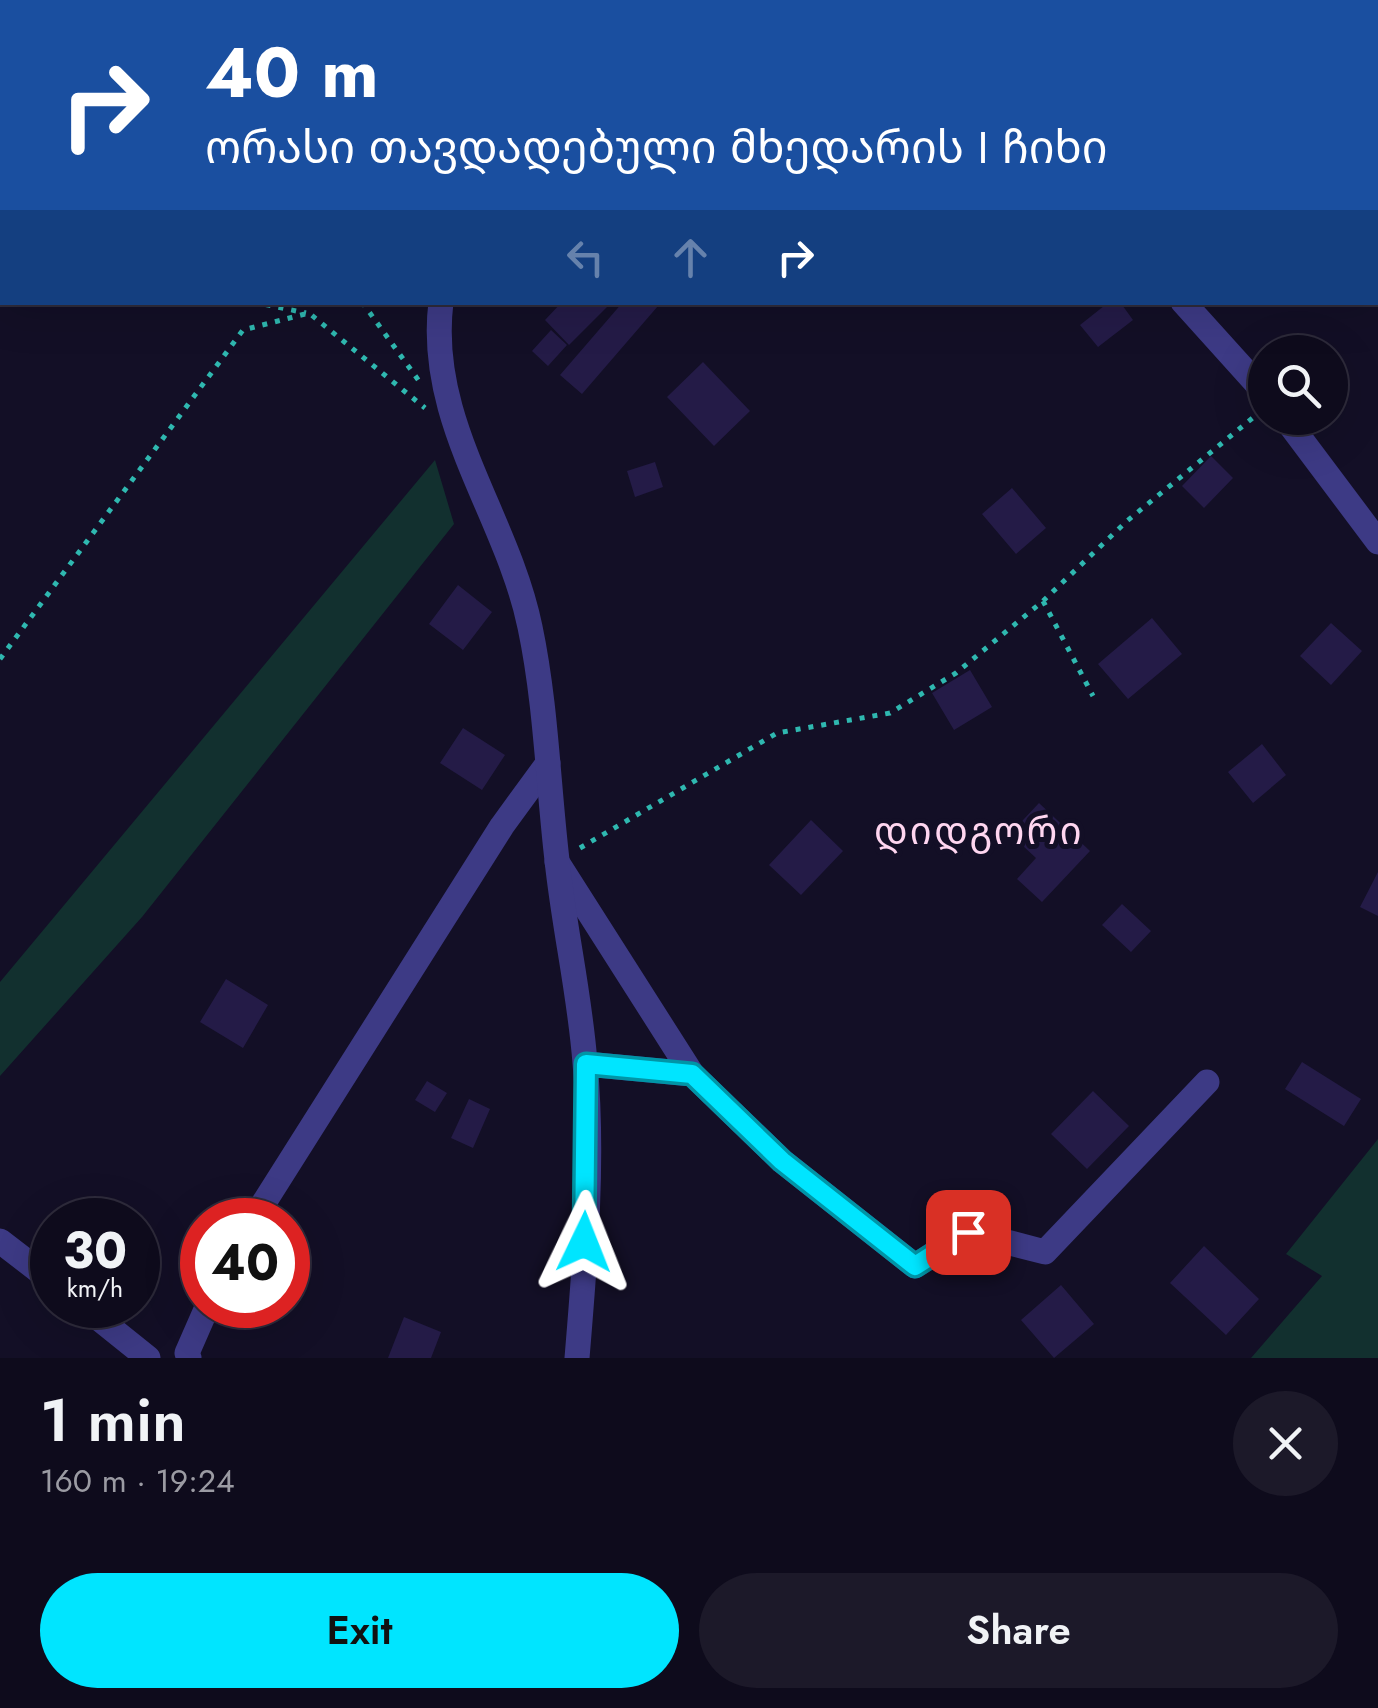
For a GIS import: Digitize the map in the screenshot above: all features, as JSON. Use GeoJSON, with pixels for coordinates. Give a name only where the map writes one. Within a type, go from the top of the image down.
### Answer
{"type":"FeatureCollection","features":[{"type":"Feature","properties":{"kind":"street"},"geometry":{"type":"LineString","coordinates":[[441,305],[438,327],[454,430],[514,562],[531,629],[557,862],[586,1064],[585,1210],[576,1358]]}},
{"type":"Feature","properties":{"kind":"street"},"geometry":{"type":"LineString","coordinates":[[1193,307],[1248,372]]}},
{"type":"Feature","properties":{"kind":"street"},"geometry":{"type":"LineString","coordinates":[[1298,435],[1378,542]]}},
{"type":"Feature","properties":{"kind":"street"},"geometry":{"type":"LineString","coordinates":[[267,1198],[502,826],[548,763]]}},
{"type":"Feature","properties":{"kind":"street"},"geometry":{"type":"LineString","coordinates":[[557,862],[692,1074],[782,1161],[915,1266],[968,1232],[1045,1252],[1207,1082]]}},
{"type":"Feature","properties":{"kind":"street"},"geometry":{"type":"LineString","coordinates":[[586,1064],[692,1074]]}},
{"type":"Feature","properties":{"kind":"street"},"geometry":{"type":"LineString","coordinates":[[0,1241],[30,1264]]}},
{"type":"Feature","properties":{"kind":"street"},"geometry":{"type":"LineString","coordinates":[[111,1328],[148,1358]]}},
{"type":"Feature","properties":{"kind":"street"},"geometry":{"type":"LineString","coordinates":[[189,1358],[187,1353],[198,1328]]}},
{"type":"Feature","properties":{"kind":"path"},"geometry":{"type":"LineString","coordinates":[[267,305],[308,313],[454,430]]}},
{"type":"Feature","properties":{"kind":"path"},"geometry":{"type":"LineString","coordinates":[[364,305],[419,382]]}},
{"type":"Feature","properties":{"kind":"path"},"geometry":{"type":"LineString","coordinates":[[0,659],[242,330],[308,313]]}},
{"type":"Feature","properties":{"kind":"path"},"geometry":{"type":"LineString","coordinates":[[557,862],[777,733],[890,713],[956,673],[1043,601],[1127,521],[1248,422]]}},
{"type":"Feature","properties":{"kind":"path"},"geometry":{"type":"LineString","coordinates":[[1043,601],[1093,696]]}},
{"type":"Feature","properties":{"kind":"green space"},"geometry":{"type":"Polygon","coordinates":[[[435,460],[454,524],[142,917],[0,1076],[0,982],[435,460]]]}},
{"type":"Feature","properties":{"kind":"green space"},"geometry":{"type":"Polygon","coordinates":[[[1378,1139],[1378,1358],[1251,1358],[1322,1276],[1286,1254],[1378,1139]]]}},
{"type":"Feature","properties":{"kind":"building"},"geometry":{"type":"Polygon","coordinates":[[[559,305],[609,305],[569,345],[545,320],[559,305]]]}},
{"type":"Feature","properties":{"kind":"building"},"geometry":{"type":"Polygon","coordinates":[[[620,305],[658,306],[582,394],[560,375],[620,305]]]}},
{"type":"Feature","properties":{"kind":"building"},"geometry":{"type":"Polygon","coordinates":[[[1105,305],[1122,305],[1133,320],[1098,347],[1080,325],[1105,305]]]}},
{"type":"Feature","properties":{"kind":"building"},"geometry":{"type":"Polygon","coordinates":[[[551,330],[567,345],[548,366],[532,351],[551,330]]]}},
{"type":"Feature","properties":{"kind":"building"},"geometry":{"type":"Polygon","coordinates":[[[703,362],[750,411],[714,446],[667,397],[703,362]]]}},
{"type":"Feature","properties":{"kind":"building"},"geometry":{"type":"Polygon","coordinates":[[[1211,456],[1233,478],[1204,508],[1182,486],[1211,456]]]}},
{"type":"Feature","properties":{"kind":"building"},"geometry":{"type":"Polygon","coordinates":[[[655,462],[663,487],[635,497],[627,471],[655,462]]]}},
{"type":"Feature","properties":{"kind":"building"},"geometry":{"type":"Polygon","coordinates":[[[1012,488],[1046,528],[1016,554],[982,514],[1012,488]]]}},
{"type":"Feature","properties":{"kind":"building"},"geometry":{"type":"Polygon","coordinates":[[[458,585],[492,612],[463,650],[429,624],[458,585]]]}},
{"type":"Feature","properties":{"kind":"building"},"geometry":{"type":"Polygon","coordinates":[[[1152,618],[1182,654],[1128,699],[1098,664],[1152,618]]]}},
{"type":"Feature","properties":{"kind":"building"},"geometry":{"type":"Polygon","coordinates":[[[1331,623],[1362,651],[1331,685],[1300,656],[1331,623]]]}},
{"type":"Feature","properties":{"kind":"building"},"geometry":{"type":"Polygon","coordinates":[[[970,670],[992,707],[954,730],[932,693],[970,670]]]}},
{"type":"Feature","properties":{"kind":"building"},"geometry":{"type":"Polygon","coordinates":[[[463,728],[505,755],[482,790],[440,763],[463,728]]]}},
{"type":"Feature","properties":{"kind":"building"},"geometry":{"type":"Polygon","coordinates":[[[1262,744],[1286,775],[1253,803],[1228,772],[1262,744]]]}},
{"type":"Feature","properties":{"kind":"building"},"geometry":{"type":"Polygon","coordinates":[[[1039,803],[1090,851],[1042,902],[1017,879],[1036,858],[1010,834],[1039,803]]]}},
{"type":"Feature","properties":{"kind":"building"},"geometry":{"type":"Polygon","coordinates":[[[811,820],[843,851],[801,895],[769,865],[811,820]]]}},
{"type":"Feature","properties":{"kind":"building"},"geometry":{"type":"Polygon","coordinates":[[[1378,872],[1378,916],[1360,907],[1378,872]]]}},
{"type":"Feature","properties":{"kind":"building"},"geometry":{"type":"Polygon","coordinates":[[[1122,904],[1151,931],[1131,952],[1102,925],[1122,904]]]}},
{"type":"Feature","properties":{"kind":"building"},"geometry":{"type":"Polygon","coordinates":[[[226,979],[268,1005],[243,1048],[200,1022],[226,979]]]}},
{"type":"Feature","properties":{"kind":"building"},"geometry":{"type":"Polygon","coordinates":[[[1302,1062],[1361,1099],[1344,1126],[1285,1089],[1302,1062]]]}},
{"type":"Feature","properties":{"kind":"building"},"geometry":{"type":"Polygon","coordinates":[[[427,1081],[447,1093],[435,1112],[415,1100],[427,1081]]]}},
{"type":"Feature","properties":{"kind":"building"},"geometry":{"type":"Polygon","coordinates":[[[1093,1091],[1129,1126],[1087,1169],[1051,1134],[1093,1091]]]}},
{"type":"Feature","properties":{"kind":"building"},"geometry":{"type":"Polygon","coordinates":[[[469,1099],[490,1109],[473,1148],[451,1138],[469,1099]]]}},
{"type":"Feature","properties":{"kind":"building"},"geometry":{"type":"Polygon","coordinates":[[[1204,1246],[1259,1299],[1226,1335],[1170,1283],[1204,1246]]]}},
{"type":"Feature","properties":{"kind":"building"},"geometry":{"type":"Polygon","coordinates":[[[1061,1285],[1094,1324],[1054,1358],[1021,1320],[1061,1285]]]}},
{"type":"Feature","properties":{"kind":"building"},"geometry":{"type":"Polygon","coordinates":[[[404,1317],[441,1332],[431,1358],[388,1358],[404,1317]]]}},
{"type":"Feature","properties":{"kind":"district","name":"დიდგორი"},"geometry":{"type":"Point","coordinates":[979,831]}},
{"type":"Feature","properties":{"kind":"route"},"geometry":{"type":"LineString","coordinates":[[584,1242],[586,1064],[692,1074],[782,1161],[915,1266],[968,1232]]}}]}
